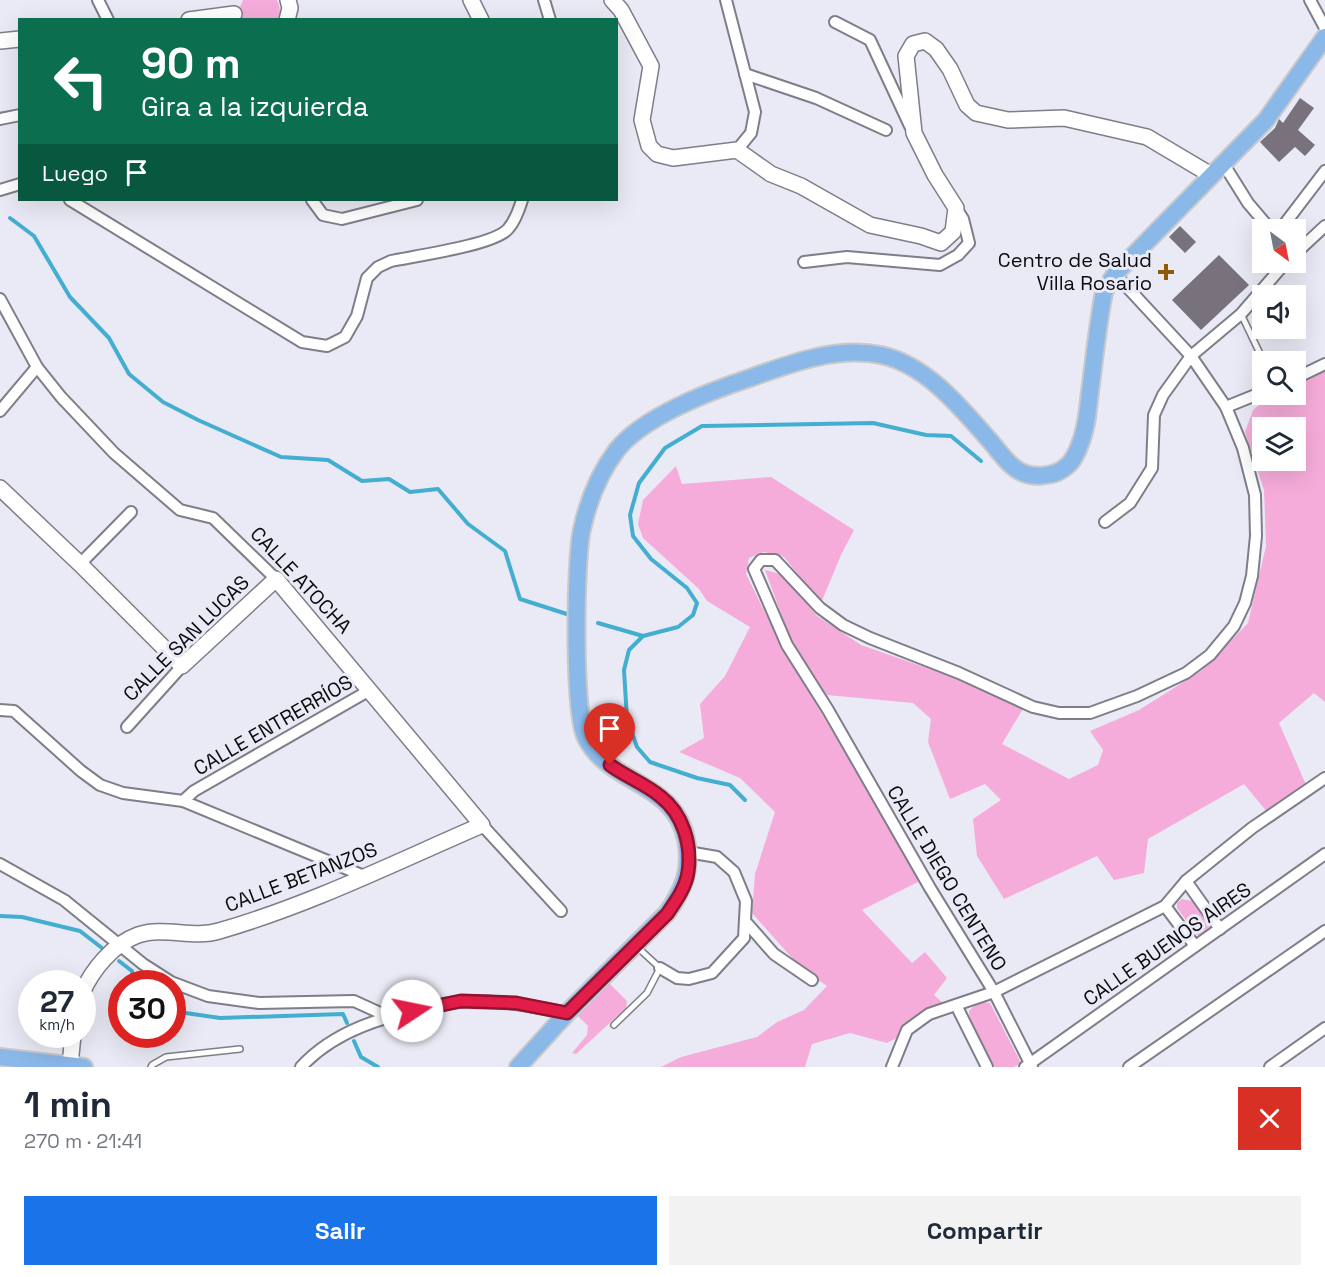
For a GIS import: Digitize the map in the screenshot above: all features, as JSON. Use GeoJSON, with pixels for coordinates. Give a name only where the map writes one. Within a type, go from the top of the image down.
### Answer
{"type":"FeatureCollection","features":[{"type":"Feature","properties":{"kind":"main road"},"geometry":{"type":"LineString","coordinates":[[518,1067],[567,1013],[667,914],[680,895],[688,874],[688,852],[684,828],[674,809],[661,796],[610,765],[594,751],[584,735],[580,714],[577,589],[581,532],[596,483],[617,449],[647,424],[714,390],[795,362],[842,352],[882,355],[912,367],[940,388],[1016,469],[1037,476],[1052,474],[1068,465],[1080,446],[1086,425],[1104,292],[1115,274],[1266,120],[1325,37]]}},
{"type":"Feature","properties":{"kind":"main road"},"geometry":{"type":"LineString","coordinates":[[0,1057],[77,1066]]}},
{"type":"Feature","properties":{"kind":"street"},"geometry":{"type":"LineString","coordinates":[[98,0],[107,18]]}},
{"type":"Feature","properties":{"kind":"street"},"geometry":{"type":"LineString","coordinates":[[288,0],[292,18]]}},
{"type":"Feature","properties":{"kind":"street"},"geometry":{"type":"LineString","coordinates":[[471,0],[480,18]]}},
{"type":"Feature","properties":{"kind":"street"},"geometry":{"type":"LineString","coordinates":[[544,0],[549,18]]}},
{"type":"Feature","properties":{"kind":"street"},"geometry":{"type":"LineString","coordinates":[[612,0],[621,10],[651,66],[642,120],[649,146],[657,153],[673,158],[736,150],[751,133],[755,112],[726,0]]}},
{"type":"Feature","properties":{"kind":"street"},"geometry":{"type":"LineString","coordinates":[[1310,0],[1325,28]]}},
{"type":"Feature","properties":{"kind":"street"},"geometry":{"type":"LineString","coordinates":[[199,18],[235,11]]}},
{"type":"Feature","properties":{"kind":"street"},"geometry":{"type":"LineString","coordinates":[[804,262],[847,257],[940,265],[958,255],[969,243],[963,219],[935,175],[870,40],[835,22]]}},
{"type":"Feature","properties":{"kind":"street"},"geometry":{"type":"LineString","coordinates":[[0,41],[18,39]]}},
{"type":"Feature","properties":{"kind":"street"},"geometry":{"type":"LineString","coordinates":[[914,133],[906,56],[914,44],[925,41],[936,49],[950,69],[967,105],[976,113],[1008,120],[1064,117],[1147,138],[1217,169],[1262,219]]}},
{"type":"Feature","properties":{"kind":"street"},"geometry":{"type":"LineString","coordinates":[[745,74],[816,98],[886,130]]}},
{"type":"Feature","properties":{"kind":"street"},"geometry":{"type":"LineString","coordinates":[[0,119],[18,115]]}},
{"type":"Feature","properties":{"kind":"street"},"geometry":{"type":"LineString","coordinates":[[736,150],[771,174],[801,186],[870,225],[921,236],[941,243],[953,232],[956,208]]}},
{"type":"Feature","properties":{"kind":"street"},"geometry":{"type":"LineString","coordinates":[[1288,219],[1325,171]]}},
{"type":"Feature","properties":{"kind":"street"},"geometry":{"type":"LineString","coordinates":[[0,190],[18,185]]}},
{"type":"Feature","properties":{"kind":"street"},"geometry":{"type":"LineString","coordinates":[[72,201],[302,342],[327,346],[345,337],[357,316],[367,278],[378,267],[391,261],[488,241],[507,231],[522,201]]}},
{"type":"Feature","properties":{"kind":"street"},"geometry":{"type":"LineString","coordinates":[[313,201],[323,215],[342,219],[413,201]]}},
{"type":"Feature","properties":{"kind":"street"},"geometry":{"type":"LineString","coordinates":[[1306,244],[1325,226]]}},
{"type":"Feature","properties":{"kind":"street"},"geometry":{"type":"LineString","coordinates":[[1105,522],[1130,503],[1152,468],[1154,415],[1163,395],[1191,356],[1240,314],[1276,273]]}},
{"type":"Feature","properties":{"kind":"street"},"geometry":{"type":"LineString","coordinates":[[1115,274],[1191,356],[1226,406],[1252,396]]}},
{"type":"Feature","properties":{"kind":"street","name":"CALLE ATOCHA"},"geometry":{"type":"LineString","coordinates":[[0,298],[37,367],[61,397],[114,453],[180,510],[213,518],[276,579],[482,825],[561,911]]}},
{"type":"Feature","properties":{"kind":"street"},"geometry":{"type":"LineString","coordinates":[[1306,373],[1325,364]]}},
{"type":"Feature","properties":{"kind":"street"},"geometry":{"type":"LineString","coordinates":[[0,411],[37,367]]}},
{"type":"Feature","properties":{"kind":"street","name":"CALLE DIEGO CENTENO"},"geometry":{"type":"LineString","coordinates":[[1029,1066],[994,992],[924,878],[828,710],[787,645],[754,569],[761,560],[775,560],[820,608],[843,625],[870,638],[959,673],[1033,707],[1059,713],[1090,713],[1137,696],[1186,673],[1210,655],[1234,626],[1245,603],[1252,576],[1256,536],[1255,495],[1243,448],[1226,406]]}},
{"type":"Feature","properties":{"kind":"street"},"geometry":{"type":"LineString","coordinates":[[0,488],[182,666]]}},
{"type":"Feature","properties":{"kind":"street"},"geometry":{"type":"LineString","coordinates":[[80,564],[131,512]]}},
{"type":"Feature","properties":{"kind":"street","name":"CALLE SAN LUCAS"},"geometry":{"type":"LineString","coordinates":[[127,727],[182,666],[276,579]]}},
{"type":"Feature","properties":{"kind":"street","name":"CALLE ENTRERRÍOS"},"geometry":{"type":"LineString","coordinates":[[183,801],[194,791],[370,690]]}},
{"type":"Feature","properties":{"kind":"street"},"geometry":{"type":"LineString","coordinates":[[0,710],[14,711],[99,785],[123,794],[183,801],[364,876]]}},
{"type":"Feature","properties":{"kind":"street"},"geometry":{"type":"LineString","coordinates":[[892,1067],[907,1030],[929,1014],[994,992],[1165,906],[1186,882],[1252,828],[1325,778]]}},
{"type":"Feature","properties":{"kind":"street","name":"CALLE BETANZOS"},"geometry":{"type":"LineString","coordinates":[[96,970],[118,946],[138,935],[160,932],[190,934],[217,932],[301,903],[482,825]]}},
{"type":"Feature","properties":{"kind":"street"},"geometry":{"type":"LineString","coordinates":[[660,968],[676,978],[712,973],[744,938],[746,901],[734,872],[717,857],[688,852]]}},
{"type":"Feature","properties":{"kind":"street","name":"CALLE BUENOS AIRES"},"geometry":{"type":"LineString","coordinates":[[1029,1066],[1325,854]]}},
{"type":"Feature","properties":{"kind":"street"},"geometry":{"type":"LineString","coordinates":[[0,864],[64,900],[118,946],[171,982],[208,996],[259,1003],[354,1001],[389,1017]]}},
{"type":"Feature","properties":{"kind":"street"},"geometry":{"type":"LineString","coordinates":[[1186,882],[1220,929]]}},
{"type":"Feature","properties":{"kind":"street"},"geometry":{"type":"LineString","coordinates":[[1165,906],[1195,946]]}},
{"type":"Feature","properties":{"kind":"street"},"geometry":{"type":"LineString","coordinates":[[745,921],[774,954],[812,980]]}},
{"type":"Feature","properties":{"kind":"street"},"geometry":{"type":"LineString","coordinates":[[1129,1067],[1325,931]]}},
{"type":"Feature","properties":{"kind":"street"},"geometry":{"type":"LineString","coordinates":[[301,1067],[311,1056],[339,1037],[374,1021],[461,1001],[516,1003],[567,1013]]}},
{"type":"Feature","properties":{"kind":"street"},"geometry":{"type":"LineString","coordinates":[[956,1005],[987,1067]]}},
{"type":"Feature","properties":{"kind":"street"},"geometry":{"type":"LineString","coordinates":[[1270,1067],[1325,1029]]}},
{"type":"Feature","properties":{"kind":"street"},"geometry":{"type":"LineString","coordinates":[[75,1048],[77,1066]]}},
{"type":"Feature","properties":{"kind":"lane"},"geometry":{"type":"LineString","coordinates":[[1240,314],[1258,351]]}},
{"type":"Feature","properties":{"kind":"lane"},"geometry":{"type":"LineString","coordinates":[[614,1025],[647,993],[660,968],[635,945]]}},
{"type":"Feature","properties":{"kind":"lane"},"geometry":{"type":"LineString","coordinates":[[151,1067],[166,1057],[240,1049]]}},
{"type":"Feature","properties":{"kind":"shaded area"},"geometry":{"type":"Polygon","coordinates":[[[243,0],[277,0],[280,14],[278,18],[242,18],[240,7],[243,0]]]}},
{"type":"Feature","properties":{"kind":"shaded area"},"geometry":{"type":"Polygon","coordinates":[[[1325,367],[1325,702],[1314,693],[1279,723],[1307,787],[1268,813],[1244,784],[1148,839],[1144,873],[1114,880],[1097,856],[1004,899],[977,856],[973,819],[1001,800],[985,784],[950,799],[928,742],[931,719],[913,703],[827,695],[791,641],[765,570],[784,575],[817,616],[861,645],[944,674],[1024,707],[1002,744],[1069,779],[1098,765],[1103,750],[1090,731],[1139,710],[1201,671],[1248,623],[1266,546],[1264,490],[1258,471],[1306,471],[1306,417],[1252,417],[1252,453],[1245,432],[1253,410],[1259,405],[1306,405],[1306,376],[1325,367]]]}},
{"type":"Feature","properties":{"kind":"shaded area"},"geometry":{"type":"Polygon","coordinates":[[[676,466],[682,484],[771,477],[854,530],[821,603],[784,557],[764,552],[749,558],[746,574],[779,641],[920,881],[862,910],[912,963],[925,952],[947,978],[934,995],[950,1009],[887,1043],[850,1033],[812,1044],[805,1067],[661,1067],[681,1057],[757,1037],[777,1022],[804,1010],[827,986],[801,968],[752,913],[755,874],[775,812],[740,778],[679,752],[704,738],[700,704],[725,676],[750,627],[707,601],[699,589],[643,538],[638,524],[643,500],[676,466]]]}},
{"type":"Feature","properties":{"kind":"shaded area"},"geometry":{"type":"Polygon","coordinates":[[[1182,899],[1192,901],[1210,925],[1209,932],[1197,935],[1177,908],[1177,903],[1182,899]]]}},
{"type":"Feature","properties":{"kind":"shaded area"},"geometry":{"type":"Polygon","coordinates":[[[607,981],[627,1001],[626,1008],[576,1054],[572,1053],[587,1035],[588,1026],[575,1013],[607,981]]]}},
{"type":"Feature","properties":{"kind":"shaded area"},"geometry":{"type":"Polygon","coordinates":[[[982,1002],[990,1003],[1021,1063],[1014,1067],[995,1067],[970,1024],[969,1011],[982,1002]]]}},
{"type":"Feature","properties":{"kind":"building"},"geometry":{"type":"Polygon","coordinates":[[[1300,98],[1314,108],[1298,130],[1315,145],[1305,156],[1295,147],[1279,162],[1260,142],[1275,128],[1279,119],[1283,123],[1300,98]]]}},
{"type":"Feature","properties":{"kind":"building"},"geometry":{"type":"Polygon","coordinates":[[[1180,226],[1196,242],[1185,253],[1169,237],[1180,226]]]}},
{"type":"Feature","properties":{"kind":"building"},"geometry":{"type":"Polygon","coordinates":[[[1219,255],[1249,285],[1201,330],[1172,300],[1219,255]]]}},
{"type":"Feature","properties":{"kind":"waterway"},"geometry":{"type":"LineString","coordinates":[[10,218],[34,236],[70,297],[109,338],[129,374],[163,402],[281,457],[328,460],[362,481],[389,479],[410,492],[438,489],[468,524],[505,551],[520,599],[573,616]]}},
{"type":"Feature","properties":{"kind":"waterway"},"geometry":{"type":"LineString","coordinates":[[598,623],[643,636],[678,627],[693,615],[697,603],[687,588],[651,559],[633,536],[630,515],[639,483],[665,448],[702,426],[873,423],[926,435],[951,436],[981,461]]}},
{"type":"Feature","properties":{"kind":"waterway"},"geometry":{"type":"LineString","coordinates":[[643,636],[629,650],[624,670],[627,719],[637,747],[650,762],[697,778],[730,785],[745,800]]}},
{"type":"Feature","properties":{"kind":"waterway"},"geometry":{"type":"LineString","coordinates":[[0,916],[22,917],[80,931],[102,948]]}},
{"type":"Feature","properties":{"kind":"waterway"},"geometry":{"type":"LineString","coordinates":[[119,961],[131,970]]}},
{"type":"Feature","properties":{"kind":"waterway"},"geometry":{"type":"LineString","coordinates":[[186,1013],[220,1018],[343,1014],[347,1023]]}},
{"type":"Feature","properties":{"kind":"waterway"},"geometry":{"type":"LineString","coordinates":[[354,1041],[361,1057],[378,1067]]}},
{"type":"Feature","properties":{"kind":"place","name":"Centro de Salud Villa Rosario"},"geometry":{"type":"Point","coordinates":[1166,272]}},
{"type":"Feature","properties":{"kind":"route"},"geometry":{"type":"LineString","coordinates":[[412,1011],[461,1001],[516,1003],[567,1013],[667,914],[680,895],[688,874],[688,852],[684,828],[674,809],[661,796],[610,765]]}}]}
